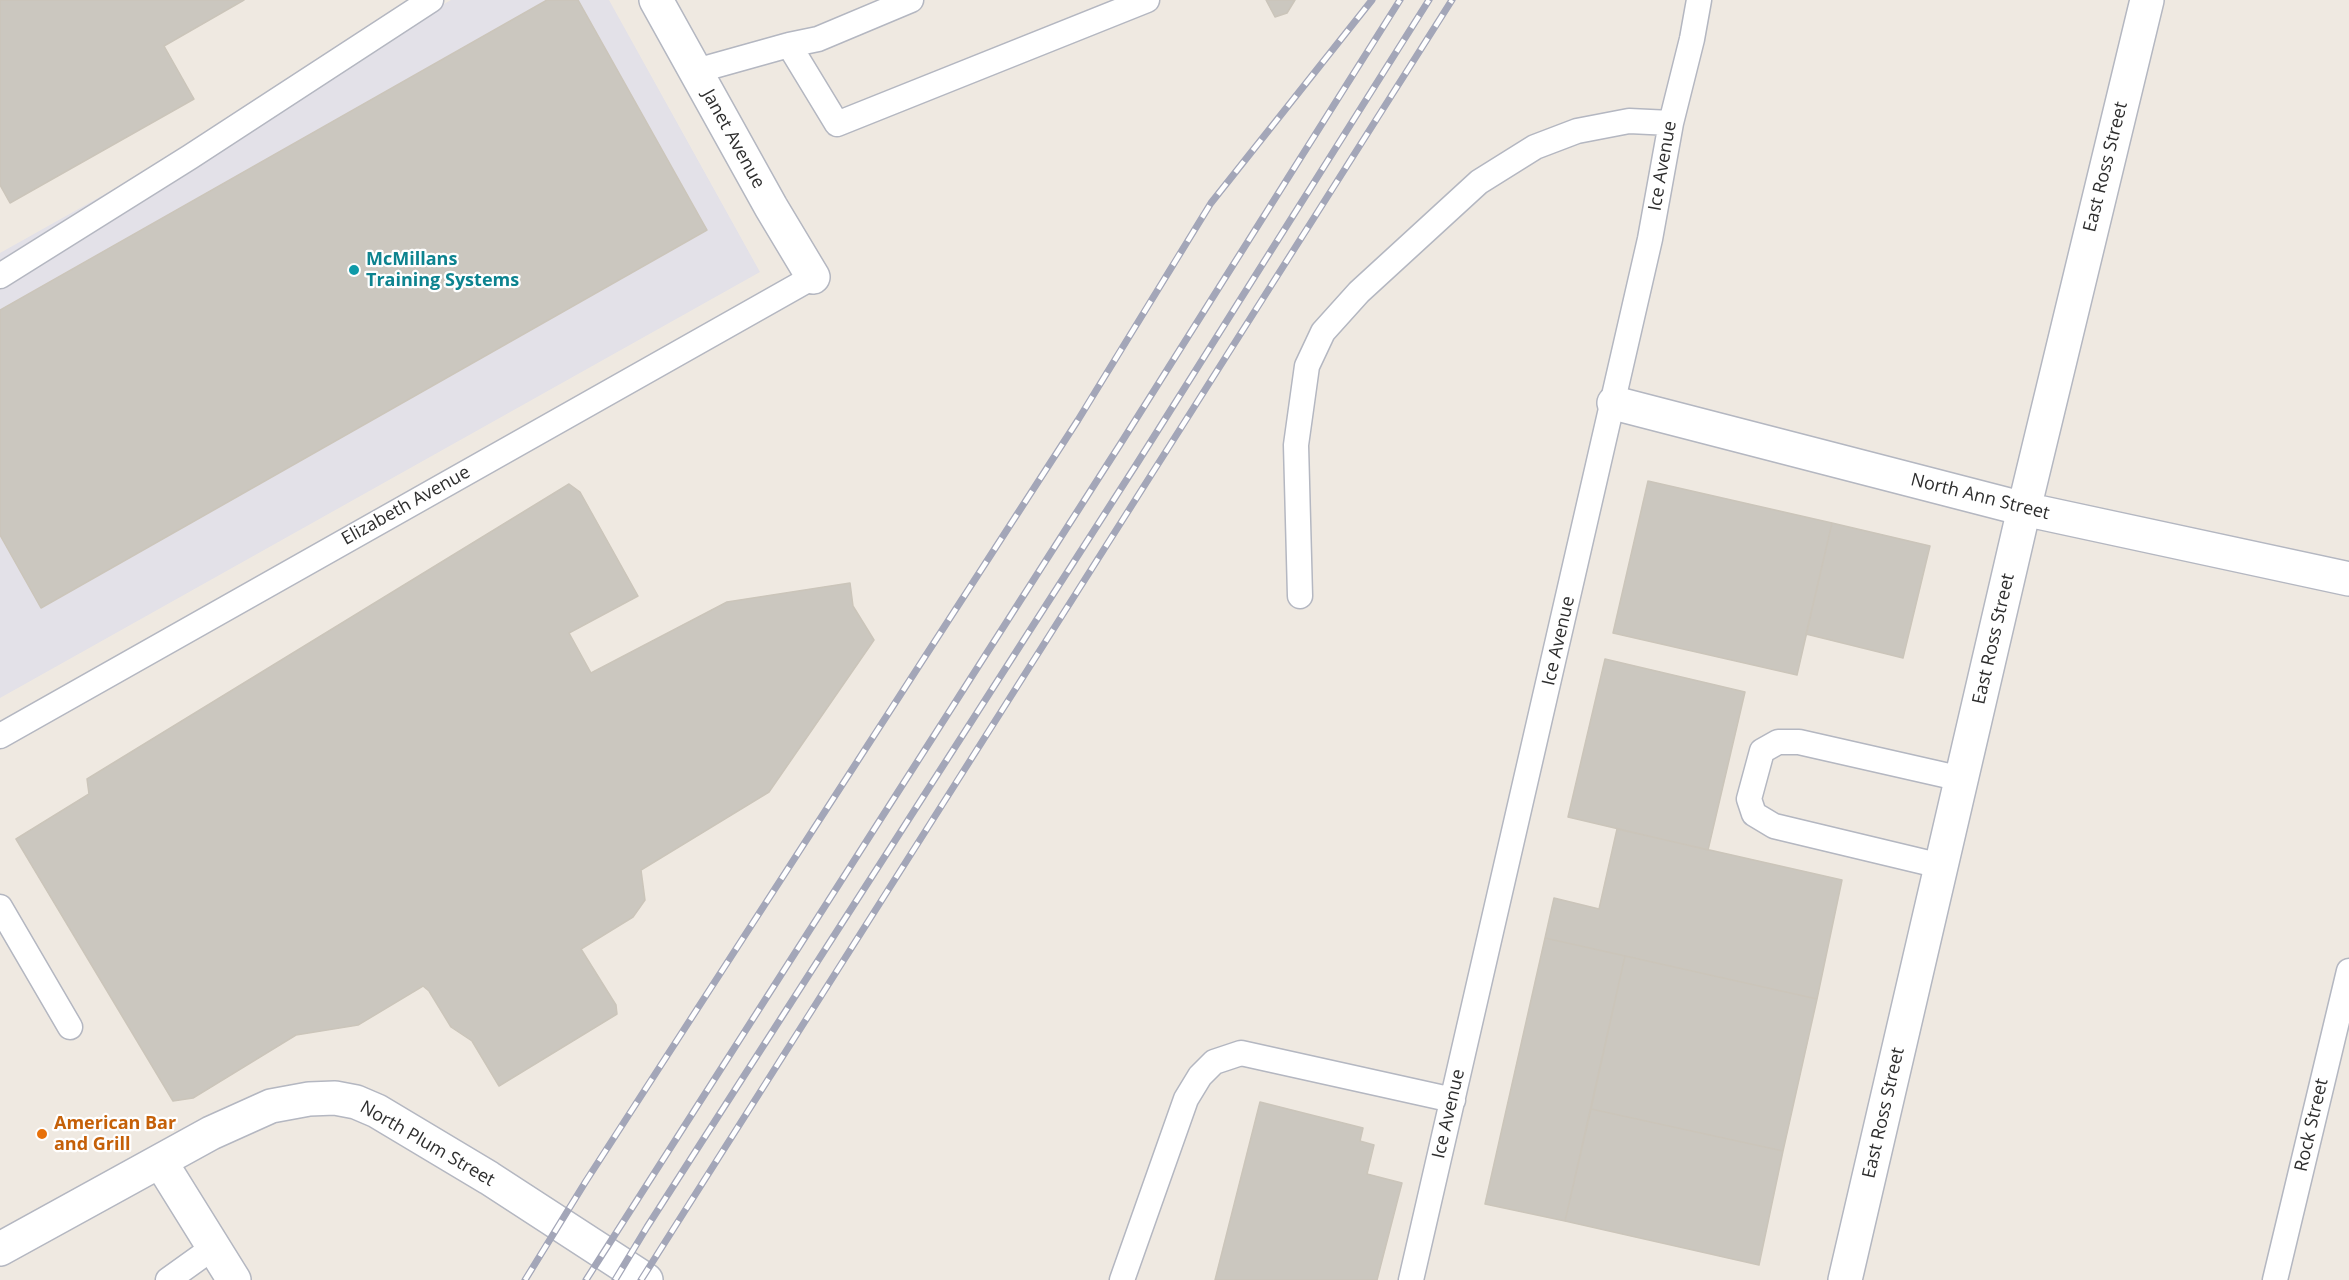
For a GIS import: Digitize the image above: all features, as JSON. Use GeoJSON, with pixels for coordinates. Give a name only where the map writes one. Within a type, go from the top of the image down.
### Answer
{"type":"FeatureCollection","features":[{"type":"Feature","properties":{"kind":"street","name":"Janet Avenue"},"geometry":{"type":"LineString","coordinates":[[656,0],[771,207],[813,277]]}},
{"type":"Feature","properties":{"kind":"street","name":"East Ross Street"},"geometry":{"type":"LineString","coordinates":[[1845,1280],[2024,509],[2147,0]]}},
{"type":"Feature","properties":{"kind":"street","name":"North Ann Street"},"geometry":{"type":"LineString","coordinates":[[1614,403],[2024,509],[2349,579]]}},
{"type":"Feature","properties":{"kind":"street","name":"North Plum Street"},"geometry":{"type":"LineString","coordinates":[[0,1249],[211,1133],[270,1106],[309,1099],[334,1098],[356,1102],[377,1111],[489,1178],[646,1280]]}},
{"type":"Feature","properties":{"kind":"street"},"geometry":{"type":"LineString","coordinates":[[160,1161],[234,1280]]}},
{"type":"Feature","properties":{"kind":"lane"},"geometry":{"type":"LineString","coordinates":[[0,276],[190,158],[431,0]]}},
{"type":"Feature","properties":{"kind":"lane"},"geometry":{"type":"LineString","coordinates":[[696,71],[818,39],[911,0]]}},
{"type":"Feature","properties":{"kind":"lane"},"geometry":{"type":"LineString","coordinates":[[789,45],[837,124],[1147,0]]}},
{"type":"Feature","properties":{"kind":"lane","name":"Ice Avenue"},"geometry":{"type":"LineString","coordinates":[[1411,1280],[1614,403],[1650,239],[1671,123],[1692,39],[1699,0]]}},
{"type":"Feature","properties":{"kind":"lane"},"geometry":{"type":"LineString","coordinates":[[1300,596],[1296,445],[1307,366],[1323,332],[1359,292],[1479,182],[1535,147],[1578,131],[1629,121],[1671,123]]}},
{"type":"Feature","properties":{"kind":"lane","name":"Elizabeth Avenue"},"geometry":{"type":"LineString","coordinates":[[0,736],[813,277]]}},
{"type":"Feature","properties":{"kind":"lane"},"geometry":{"type":"LineString","coordinates":[[1941,866],[1774,826],[1754,814],[1749,799],[1762,751],[1778,742],[1799,742],[1962,779]]}},
{"type":"Feature","properties":{"kind":"lane"},"geometry":{"type":"LineString","coordinates":[[0,907],[70,1027]]}},
{"type":"Feature","properties":{"kind":"lane","name":"Rock Street"},"geometry":{"type":"LineString","coordinates":[[2275,1280],[2349,971]]}},
{"type":"Feature","properties":{"kind":"lane"},"geometry":{"type":"LineString","coordinates":[[1122,1280],[1186,1099],[1200,1076],[1214,1062],[1241,1053],[1453,1100]]}},
{"type":"Feature","properties":{"kind":"lane"},"geometry":{"type":"LineString","coordinates":[[168,1280],[214,1247]]}},
{"type":"Feature","properties":{"kind":"shaded area","name":"McMillans Training Systems"},"geometry":{"type":"Polygon","coordinates":[[[451,0],[609,0],[760,272],[0,698],[0,253],[451,0]]]}},
{"type":"Feature","properties":{"kind":"building"},"geometry":{"type":"Polygon","coordinates":[[[0,0],[244,0],[164,46],[194,99],[10,203],[0,185],[0,0]]]}},
{"type":"Feature","properties":{"kind":"building","name":"McMillans Training Systems"},"geometry":{"type":"Polygon","coordinates":[[[547,0],[578,0],[707,230],[41,608],[0,535],[0,310],[547,0]]]}},
{"type":"Feature","properties":{"kind":"building"},"geometry":{"type":"Polygon","coordinates":[[[1266,0],[1295,0],[1287,13],[1275,17],[1266,0]]]}},
{"type":"Feature","properties":{"kind":"building"},"geometry":{"type":"Polygon","coordinates":[[[1648,481],[1832,523],[1797,675],[1613,633],[1648,481]]]}},
{"type":"Feature","properties":{"kind":"building"},"geometry":{"type":"Polygon","coordinates":[[[569,484],[580,492],[638,596],[569,633],[591,673],[727,602],[850,583],[853,606],[874,640],[769,792],[641,870],[645,900],[633,917],[581,949],[616,1005],[617,1014],[499,1086],[472,1041],[451,1027],[429,991],[423,986],[358,1025],[296,1035],[193,1098],[173,1101],[16,839],[89,794],[87,779],[569,484]]]}},
{"type":"Feature","properties":{"kind":"building"},"geometry":{"type":"Polygon","coordinates":[[[1832,523],[1930,546],[1903,658],[1806,634],[1832,523]]]}},
{"type":"Feature","properties":{"kind":"building"},"geometry":{"type":"Polygon","coordinates":[[[1605,659],[1745,692],[1708,850],[1568,817],[1605,659]]]}},
{"type":"Feature","properties":{"kind":"building"},"geometry":{"type":"Polygon","coordinates":[[[1617,829],[1842,880],[1817,999],[1545,938],[1554,898],[1599,909],[1617,829]]]}},
{"type":"Feature","properties":{"kind":"building"},"geometry":{"type":"Polygon","coordinates":[[[1545,938],[1625,956],[1565,1221],[1485,1204],[1545,938]]]}},
{"type":"Feature","properties":{"kind":"building"},"geometry":{"type":"Polygon","coordinates":[[[1625,956],[1817,999],[1783,1151],[1591,1109],[1625,956]]]}},
{"type":"Feature","properties":{"kind":"building"},"geometry":{"type":"Polygon","coordinates":[[[1260,1102],[1363,1128],[1360,1141],[1374,1145],[1367,1174],[1402,1183],[1377,1280],[1215,1280],[1260,1102]]]}},
{"type":"Feature","properties":{"kind":"building"},"geometry":{"type":"Polygon","coordinates":[[[1591,1109],[1783,1151],[1759,1265],[1565,1221],[1591,1109]]]}},
{"type":"Feature","properties":{"kind":"railway"},"geometry":{"type":"LineString","coordinates":[[525,1280],[586,1181],[1078,420],[1211,203],[1372,0]]}},
{"type":"Feature","properties":{"kind":"railway"},"geometry":{"type":"LineString","coordinates":[[586,1280],[1121,443],[1400,0]]}},
{"type":"Feature","properties":{"kind":"railway"},"geometry":{"type":"LineString","coordinates":[[615,1280],[1136,465],[1429,0]]}},
{"type":"Feature","properties":{"kind":"railway"},"geometry":{"type":"LineString","coordinates":[[641,1280],[1452,0]]}},
{"type":"Feature","properties":{"kind":"place","name":"McMillans Training Systems"},"geometry":{"type":"Point","coordinates":[354,270]}},
{"type":"Feature","properties":{"kind":"place","name":"American Bar and Grill"},"geometry":{"type":"Point","coordinates":[42,1134]}}]}
